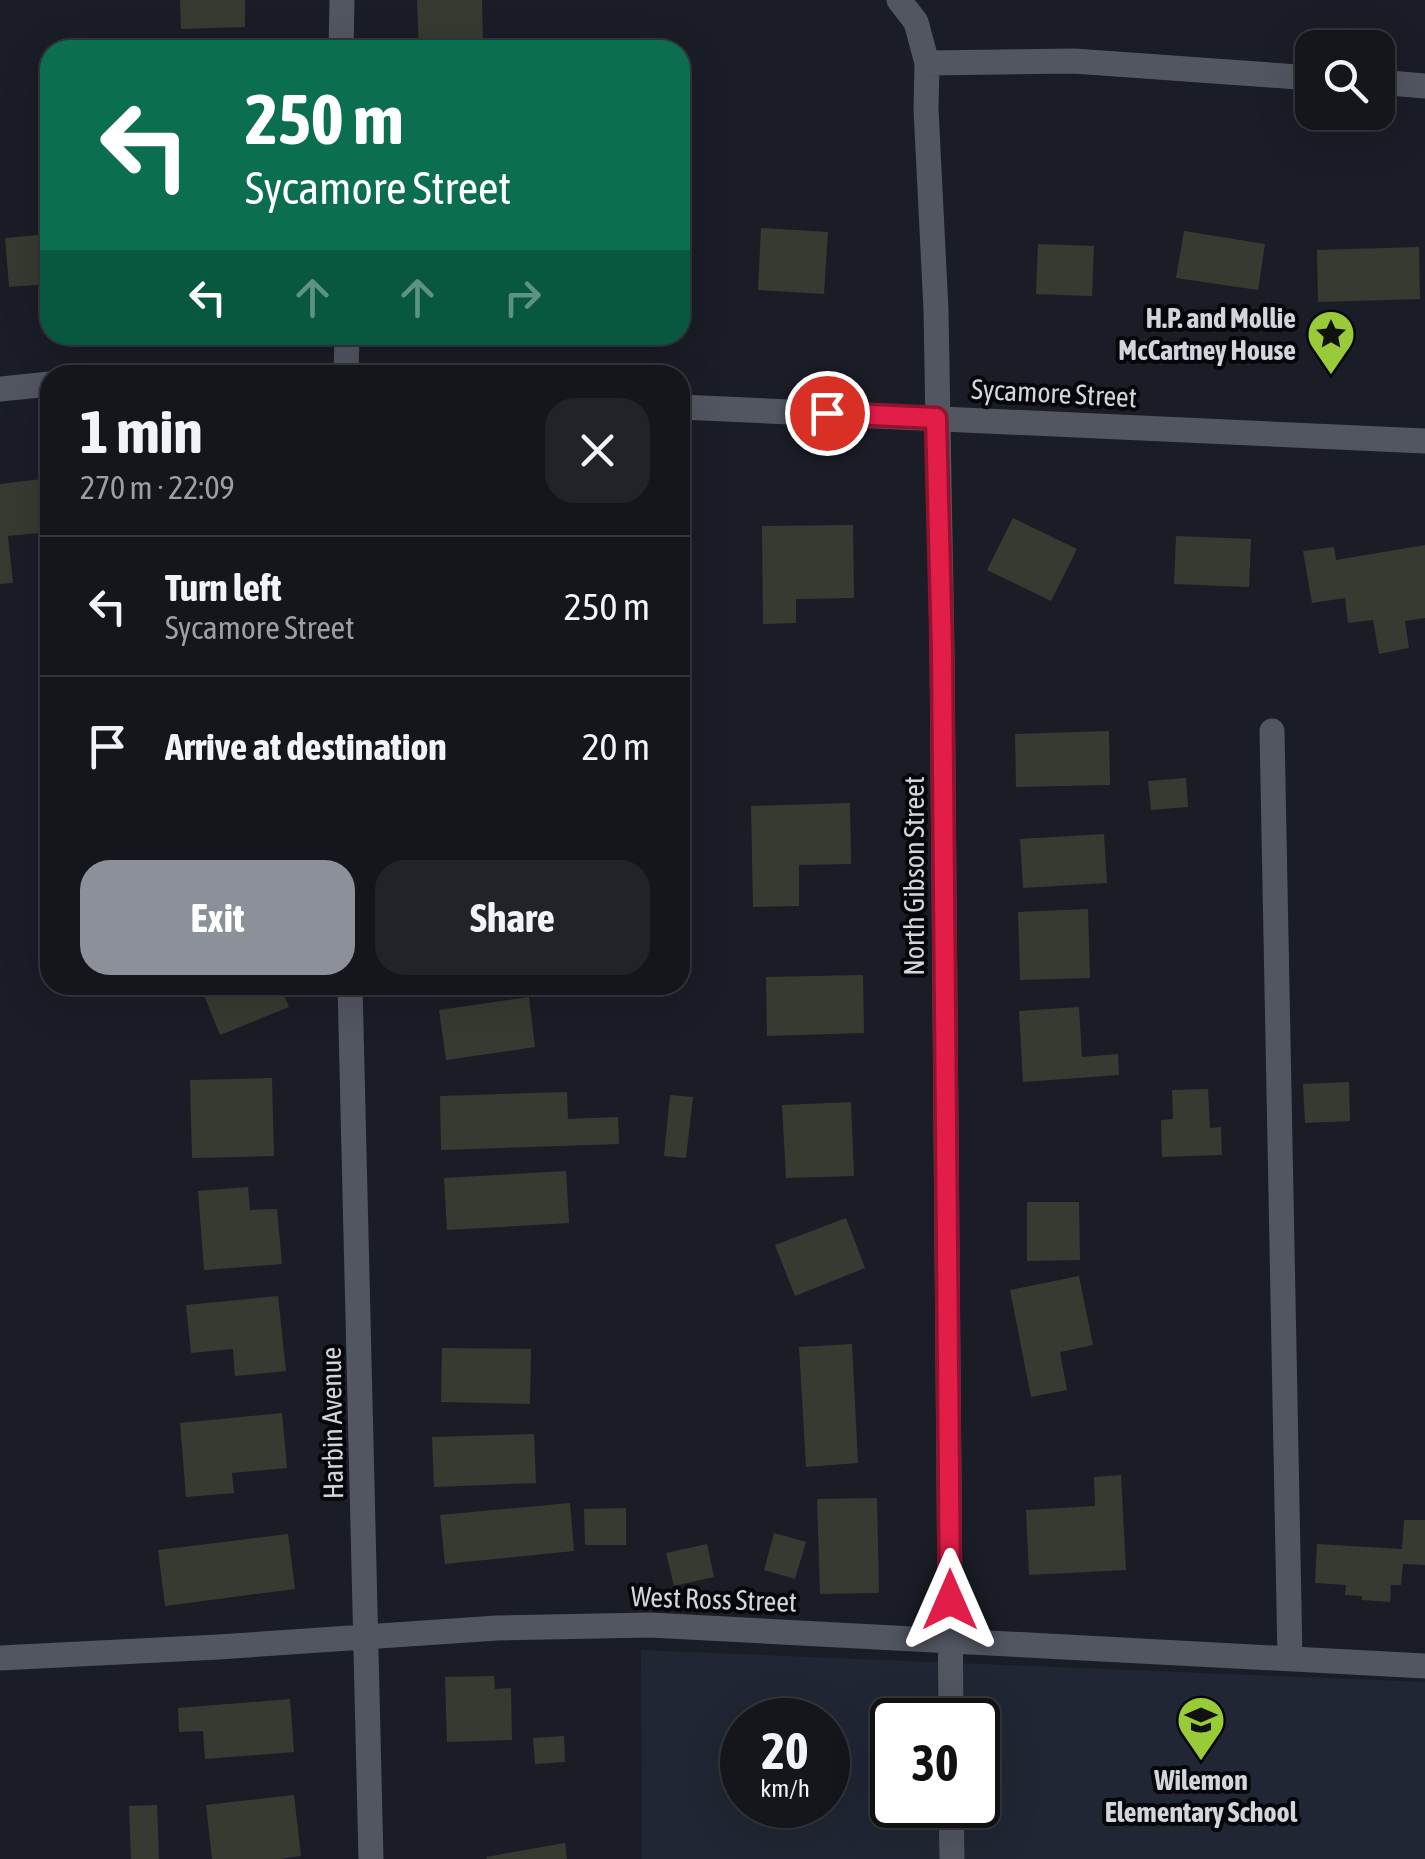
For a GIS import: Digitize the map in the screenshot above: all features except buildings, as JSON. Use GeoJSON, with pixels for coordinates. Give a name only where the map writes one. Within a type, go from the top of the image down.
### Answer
{"type":"FeatureCollection","features":[{"type":"Feature","properties":{"kind":"street"},"geometry":{"type":"LineString","coordinates":[[342,0],[342,40]]}},
{"type":"Feature","properties":{"kind":"street","name":"North Gibson Street"},"geometry":{"type":"LineString","coordinates":[[899,0],[921,32],[927,63],[936,310],[950,1698]]}},
{"type":"Feature","properties":{"kind":"street"},"geometry":{"type":"LineString","coordinates":[[927,63],[1074,61],[1295,77]]}},
{"type":"Feature","properties":{"kind":"street"},"geometry":{"type":"LineString","coordinates":[[1395,83],[1425,86]]}},
{"type":"Feature","properties":{"kind":"street"},"geometry":{"type":"LineString","coordinates":[[0,388],[40,385]]}},
{"type":"Feature","properties":{"kind":"street","name":"Sycamore Street"},"geometry":{"type":"LineString","coordinates":[[690,407],[1425,440]]}},
{"type":"Feature","properties":{"kind":"street"},"geometry":{"type":"LineString","coordinates":[[1272,731],[1290,1658]]}},
{"type":"Feature","properties":{"kind":"street","name":"Harbin Avenue"},"geometry":{"type":"LineString","coordinates":[[350,995],[371,1859]]}},
{"type":"Feature","properties":{"kind":"street","name":"West Ross Street"},"geometry":{"type":"LineString","coordinates":[[0,1658],[498,1628],[650,1625],[1425,1666]]}},
{"type":"Feature","properties":{"kind":"street"},"geometry":{"type":"LineString","coordinates":[[951,1828],[952,1859]]}},
{"type":"Feature","properties":{"kind":"shaded area","name":"Wilemon Elementary School"},"geometry":{"type":"Polygon","coordinates":[[[641,1650],[1425,1682],[1425,1859],[642,1859],[641,1650]]]}},
{"type":"Feature","properties":{"kind":"place","name":"H.P. and Mollie McCartney House"},"geometry":{"type":"Point","coordinates":[1331,376]}},
{"type":"Feature","properties":{"kind":"place","name":"Wilemon Elementary School"},"geometry":{"type":"Point","coordinates":[1201,1762]}},
{"type":"Feature","properties":{"kind":"route"},"geometry":{"type":"LineString","coordinates":[[827,413],[936,418],[942,652],[950,1600]]}}]}
